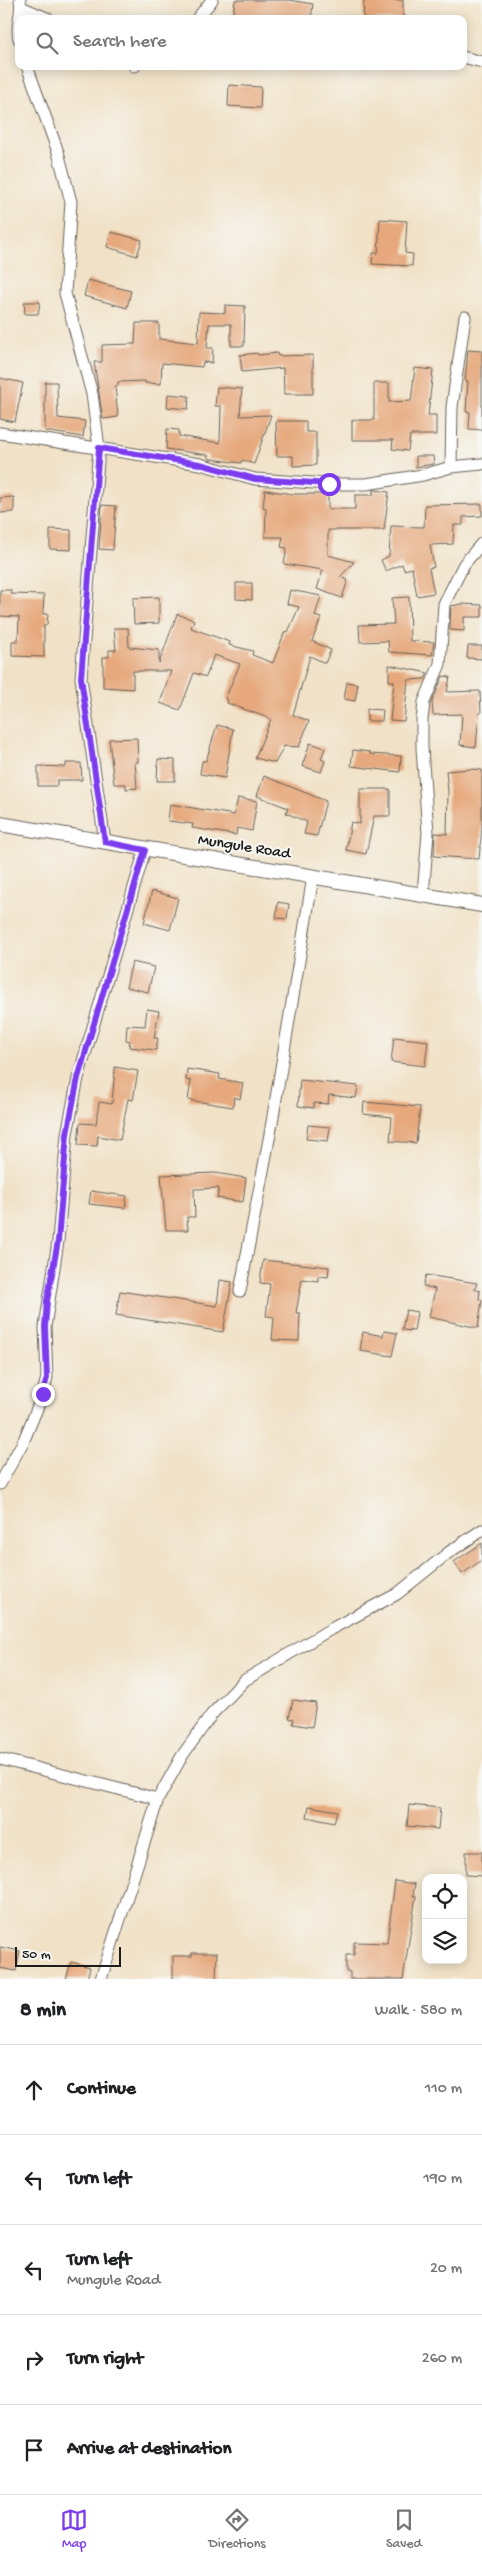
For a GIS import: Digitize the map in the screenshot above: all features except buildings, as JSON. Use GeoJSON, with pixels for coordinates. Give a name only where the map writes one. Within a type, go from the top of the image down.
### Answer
{"type":"FeatureCollection","features":[{"type":"Feature","properties":{"kind":"street"},"geometry":{"type":"LineString","coordinates":[[200,15],[212,0]]}},
{"type":"Feature","properties":{"kind":"street"},"geometry":{"type":"LineString","coordinates":[[21,4],[42,15]]}},
{"type":"Feature","properties":{"kind":"street"},"geometry":{"type":"LineString","coordinates":[[467,58],[482,62]]}},
{"type":"Feature","properties":{"kind":"street"},"geometry":{"type":"LineString","coordinates":[[28,70],[58,152],[71,202],[65,293],[92,394],[99,448],[81,678],[105,842]]}},
{"type":"Feature","properties":{"kind":"street"},"geometry":{"type":"LineString","coordinates":[[451,467],[452,407],[465,317]]}},
{"type":"Feature","properties":{"kind":"street"},"geometry":{"type":"LineString","coordinates":[[0,433],[200,464],[255,479],[329,484],[366,484],[422,475],[451,467],[482,464]]}},
{"type":"Feature","properties":{"kind":"street"},"geometry":{"type":"LineString","coordinates":[[423,895],[428,833],[422,739],[424,702],[440,664],[444,604],[464,564],[482,542]]}},
{"type":"Feature","properties":{"kind":"street","name":"Mungule Road"},"geometry":{"type":"LineString","coordinates":[[0,824],[145,850],[482,905]]}},
{"type":"Feature","properties":{"kind":"street"},"geometry":{"type":"LineString","coordinates":[[0,1484],[24,1440],[43,1394],[47,1377],[45,1327],[58,1241],[67,1134],[78,1078],[145,850]]}},
{"type":"Feature","properties":{"kind":"street"},"geometry":{"type":"LineString","coordinates":[[240,1291],[270,1134],[313,877]]}},
{"type":"Feature","properties":{"kind":"street"},"geometry":{"type":"LineString","coordinates":[[101,1979],[158,1799],[182,1756],[212,1714],[245,1680],[396,1594],[448,1552],[482,1530]]}},
{"type":"Feature","properties":{"kind":"street"},"geometry":{"type":"LineString","coordinates":[[0,1759],[158,1799]]}},
{"type":"Feature","properties":{"kind":"route"},"geometry":{"type":"LineString","coordinates":[[43,1394],[47,1377],[45,1327],[47,1301],[58,1241],[67,1134],[78,1078],[109,978],[145,850],[105,842],[81,678],[91,524],[99,448],[200,464],[255,479],[329,484]]}}]}
